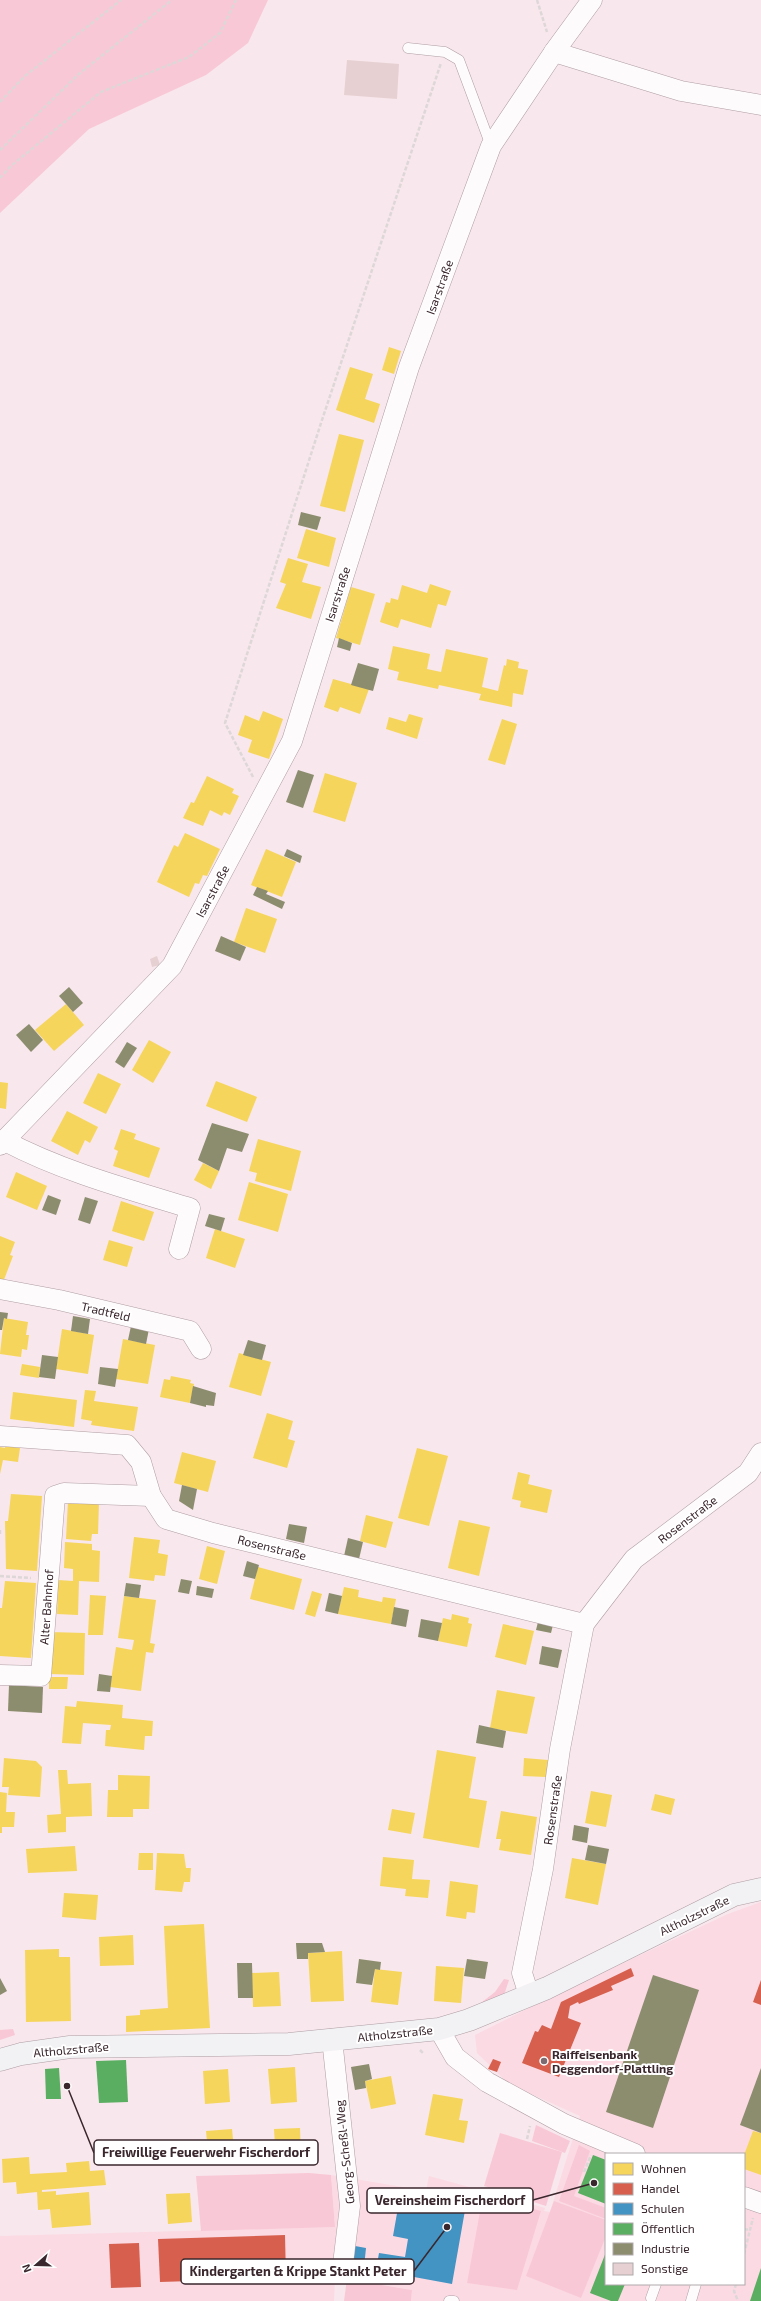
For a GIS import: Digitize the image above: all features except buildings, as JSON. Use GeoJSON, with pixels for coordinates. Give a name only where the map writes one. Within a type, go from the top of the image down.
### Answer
{"type":"FeatureCollection","features":[{"type":"Feature","properties":{"kind":"street","name":"Isarstraße"},"geometry":{"type":"LineString","coordinates":[[179,1249],[190,1208],[121,1187],[20,1149],[1,1138],[172,966],[263,797],[292,741],[409,367],[491,146],[554,52],[592,0]]}},
{"type":"Feature","properties":{"kind":"street"},"geometry":{"type":"LineString","coordinates":[[554,52],[681,91],[761,105]]}},
{"type":"Feature","properties":{"kind":"street","name":"Tradtfeld"},"geometry":{"type":"LineString","coordinates":[[0,1289],[59,1300],[190,1331],[201,1349]]}},
{"type":"Feature","properties":{"kind":"street","name":"Rosenstraße"},"geometry":{"type":"LineString","coordinates":[[0,1436],[127,1445],[141,1462],[151,1496],[166,1520],[584,1624]]}},
{"type":"Feature","properties":{"kind":"street","name":"Rosenstraße"},"geometry":{"type":"LineString","coordinates":[[529,1995],[522,1973],[543,1869],[560,1749],[584,1624],[634,1559],[748,1473],[761,1454]]}},
{"type":"Feature","properties":{"kind":"street","name":"Alter Bahnhof"},"geometry":{"type":"LineString","coordinates":[[0,1675],[41,1676],[55,1496],[64,1493],[151,1496]]}},
{"type":"Feature","properties":{"kind":"street","name":"Altholzstraße"},"geometry":{"type":"LineString","coordinates":[[0,2060],[21,2054],[70,2047],[289,2044],[439,2029],[469,2020],[529,1995],[734,1895],[761,1889]]}},
{"type":"Feature","properties":{"kind":"street"},"geometry":{"type":"LineString","coordinates":[[439,2029],[455,2057],[487,2082],[564,2124],[633,2153]]}},
{"type":"Feature","properties":{"kind":"street","name":"Georg-Scheßl-Weg"},"geometry":{"type":"LineString","coordinates":[[332,2039],[350,2162],[350,2206],[343,2264]]}},
{"type":"Feature","properties":{"kind":"lane"},"geometry":{"type":"LineString","coordinates":[[408,48],[445,52],[459,60],[491,146]]}},
{"type":"Feature","properties":{"kind":"lane"},"geometry":{"type":"LineString","coordinates":[[651,2298],[656,2285]]}},
{"type":"Feature","properties":{"kind":"lane"},"geometry":{"type":"LineString","coordinates":[[691,2301],[696,2285]]}},
{"type":"Feature","properties":{"kind":"lane"},"geometry":{"type":"LineString","coordinates":[[449,2301],[454,2301]]}},
{"type":"Feature","properties":{"kind":"path"},"geometry":{"type":"LineString","coordinates":[[0,102],[25,76],[121,0]]}},
{"type":"Feature","properties":{"kind":"path"},"geometry":{"type":"LineString","coordinates":[[0,150],[80,73],[172,0]]}},
{"type":"Feature","properties":{"kind":"path"},"geometry":{"type":"LineString","coordinates":[[0,178],[11,166],[101,92],[189,57],[220,33],[236,0]]}},
{"type":"Feature","properties":{"kind":"path"},"geometry":{"type":"LineString","coordinates":[[537,0],[554,52]]}},
{"type":"Feature","properties":{"kind":"path"},"geometry":{"type":"LineString","coordinates":[[263,797],[225,723],[321,423],[445,52]]}},
{"type":"Feature","properties":{"kind":"path"},"geometry":{"type":"LineString","coordinates":[[0,1529],[0,1534]]}},
{"type":"Feature","properties":{"kind":"path"},"geometry":{"type":"LineString","coordinates":[[0,1576],[48,1579]]}},
{"type":"Feature","properties":{"kind":"path"},"geometry":{"type":"LineString","coordinates":[[584,2172],[591,2153]]}},
{"type":"Feature","properties":{"kind":"path"},"geometry":{"type":"LineString","coordinates":[[745,2250],[750,2230],[754,2201]]}},
{"type":"Feature","properties":{"kind":"path"},"geometry":{"type":"LineString","coordinates":[[745,2229],[750,2230]]}},
{"type":"Feature","properties":{"kind":"path"},"geometry":{"type":"LineString","coordinates":[[736,2285],[734,2291],[738,2301]]}},
{"type":"Feature","properties":{"kind":"shaded area"},"geometry":{"type":"Polygon","coordinates":[[[0,0],[268,0],[248,43],[206,75],[89,129],[0,213],[0,0]]]}},
{"type":"Feature","properties":{"kind":"shaded area"},"geometry":{"type":"Polygon","coordinates":[[[761,1902],[761,2301],[411,2301],[412,2290],[335,2276],[334,2301],[0,2301],[0,2236],[335,2227],[331,2175],[426,2191],[429,2176],[545,2208],[544,2211],[550,2212],[580,2116],[509,2084],[477,2053],[475,2035],[557,1994],[728,1914],[761,1902]]]}},
{"type":"Feature","properties":{"kind":"shaded area"},"geometry":{"type":"Polygon","coordinates":[[[504,1979],[509,1980],[504,1995],[473,2009],[495,1992],[504,1979]]]}},
{"type":"Feature","properties":{"kind":"shaded area"},"geometry":{"type":"Polygon","coordinates":[[[13,2029],[15,2035],[0,2040],[0,2030],[13,2029]]]}},
{"type":"Feature","properties":{"kind":"shaded area"},"geometry":{"type":"Polygon","coordinates":[[[536,2125],[570,2141],[565,2153],[532,2141],[536,2125]]]}},
{"type":"Feature","properties":{"kind":"shaded area"},"geometry":{"type":"Polygon","coordinates":[[[500,2133],[562,2152],[546,2206],[484,2186],[500,2133]]]}},
{"type":"Feature","properties":{"kind":"shaded area"},"geometry":{"type":"Polygon","coordinates":[[[579,2145],[590,2151],[574,2196],[605,2208],[605,2219],[559,2201],[579,2145]]]}},
{"type":"Feature","properties":{"kind":"shaded area"},"geometry":{"type":"Polygon","coordinates":[[[309,2173],[331,2175],[335,2227],[201,2231],[196,2176],[309,2173]]]}},
{"type":"Feature","properties":{"kind":"shaded area"},"geometry":{"type":"Polygon","coordinates":[[[483,2195],[541,2211],[517,2290],[467,2283],[483,2195]]]}},
{"type":"Feature","properties":{"kind":"shaded area"},"geometry":{"type":"Polygon","coordinates":[[[554,2201],[605,2220],[605,2238],[581,2298],[526,2276],[554,2201]]]}},
{"type":"Feature","properties":{"kind":"shaded area"},"geometry":{"type":"Polygon","coordinates":[[[347,2279],[412,2290],[411,2301],[344,2301],[347,2279]]]}},
{"type":"Feature","properties":{"kind":"place","name":"Raiffeisenbank Deggendorf-Plattling"},"geometry":{"type":"Point","coordinates":[544,2061]}},
{"type":"Feature","properties":{"kind":"place","name":"Freiwillige Feuerwehr Fischerdorf"},"geometry":{"type":"Point","coordinates":[67,2086]}},
{"type":"Feature","properties":{"kind":"place","name":"Vereinsheim Fischerdorf"},"geometry":{"type":"Point","coordinates":[594,2183]}},
{"type":"Feature","properties":{"kind":"place","name":"Kindergarten & Krippe Stankt Peter"},"geometry":{"type":"Point","coordinates":[447,2227]}}]}
